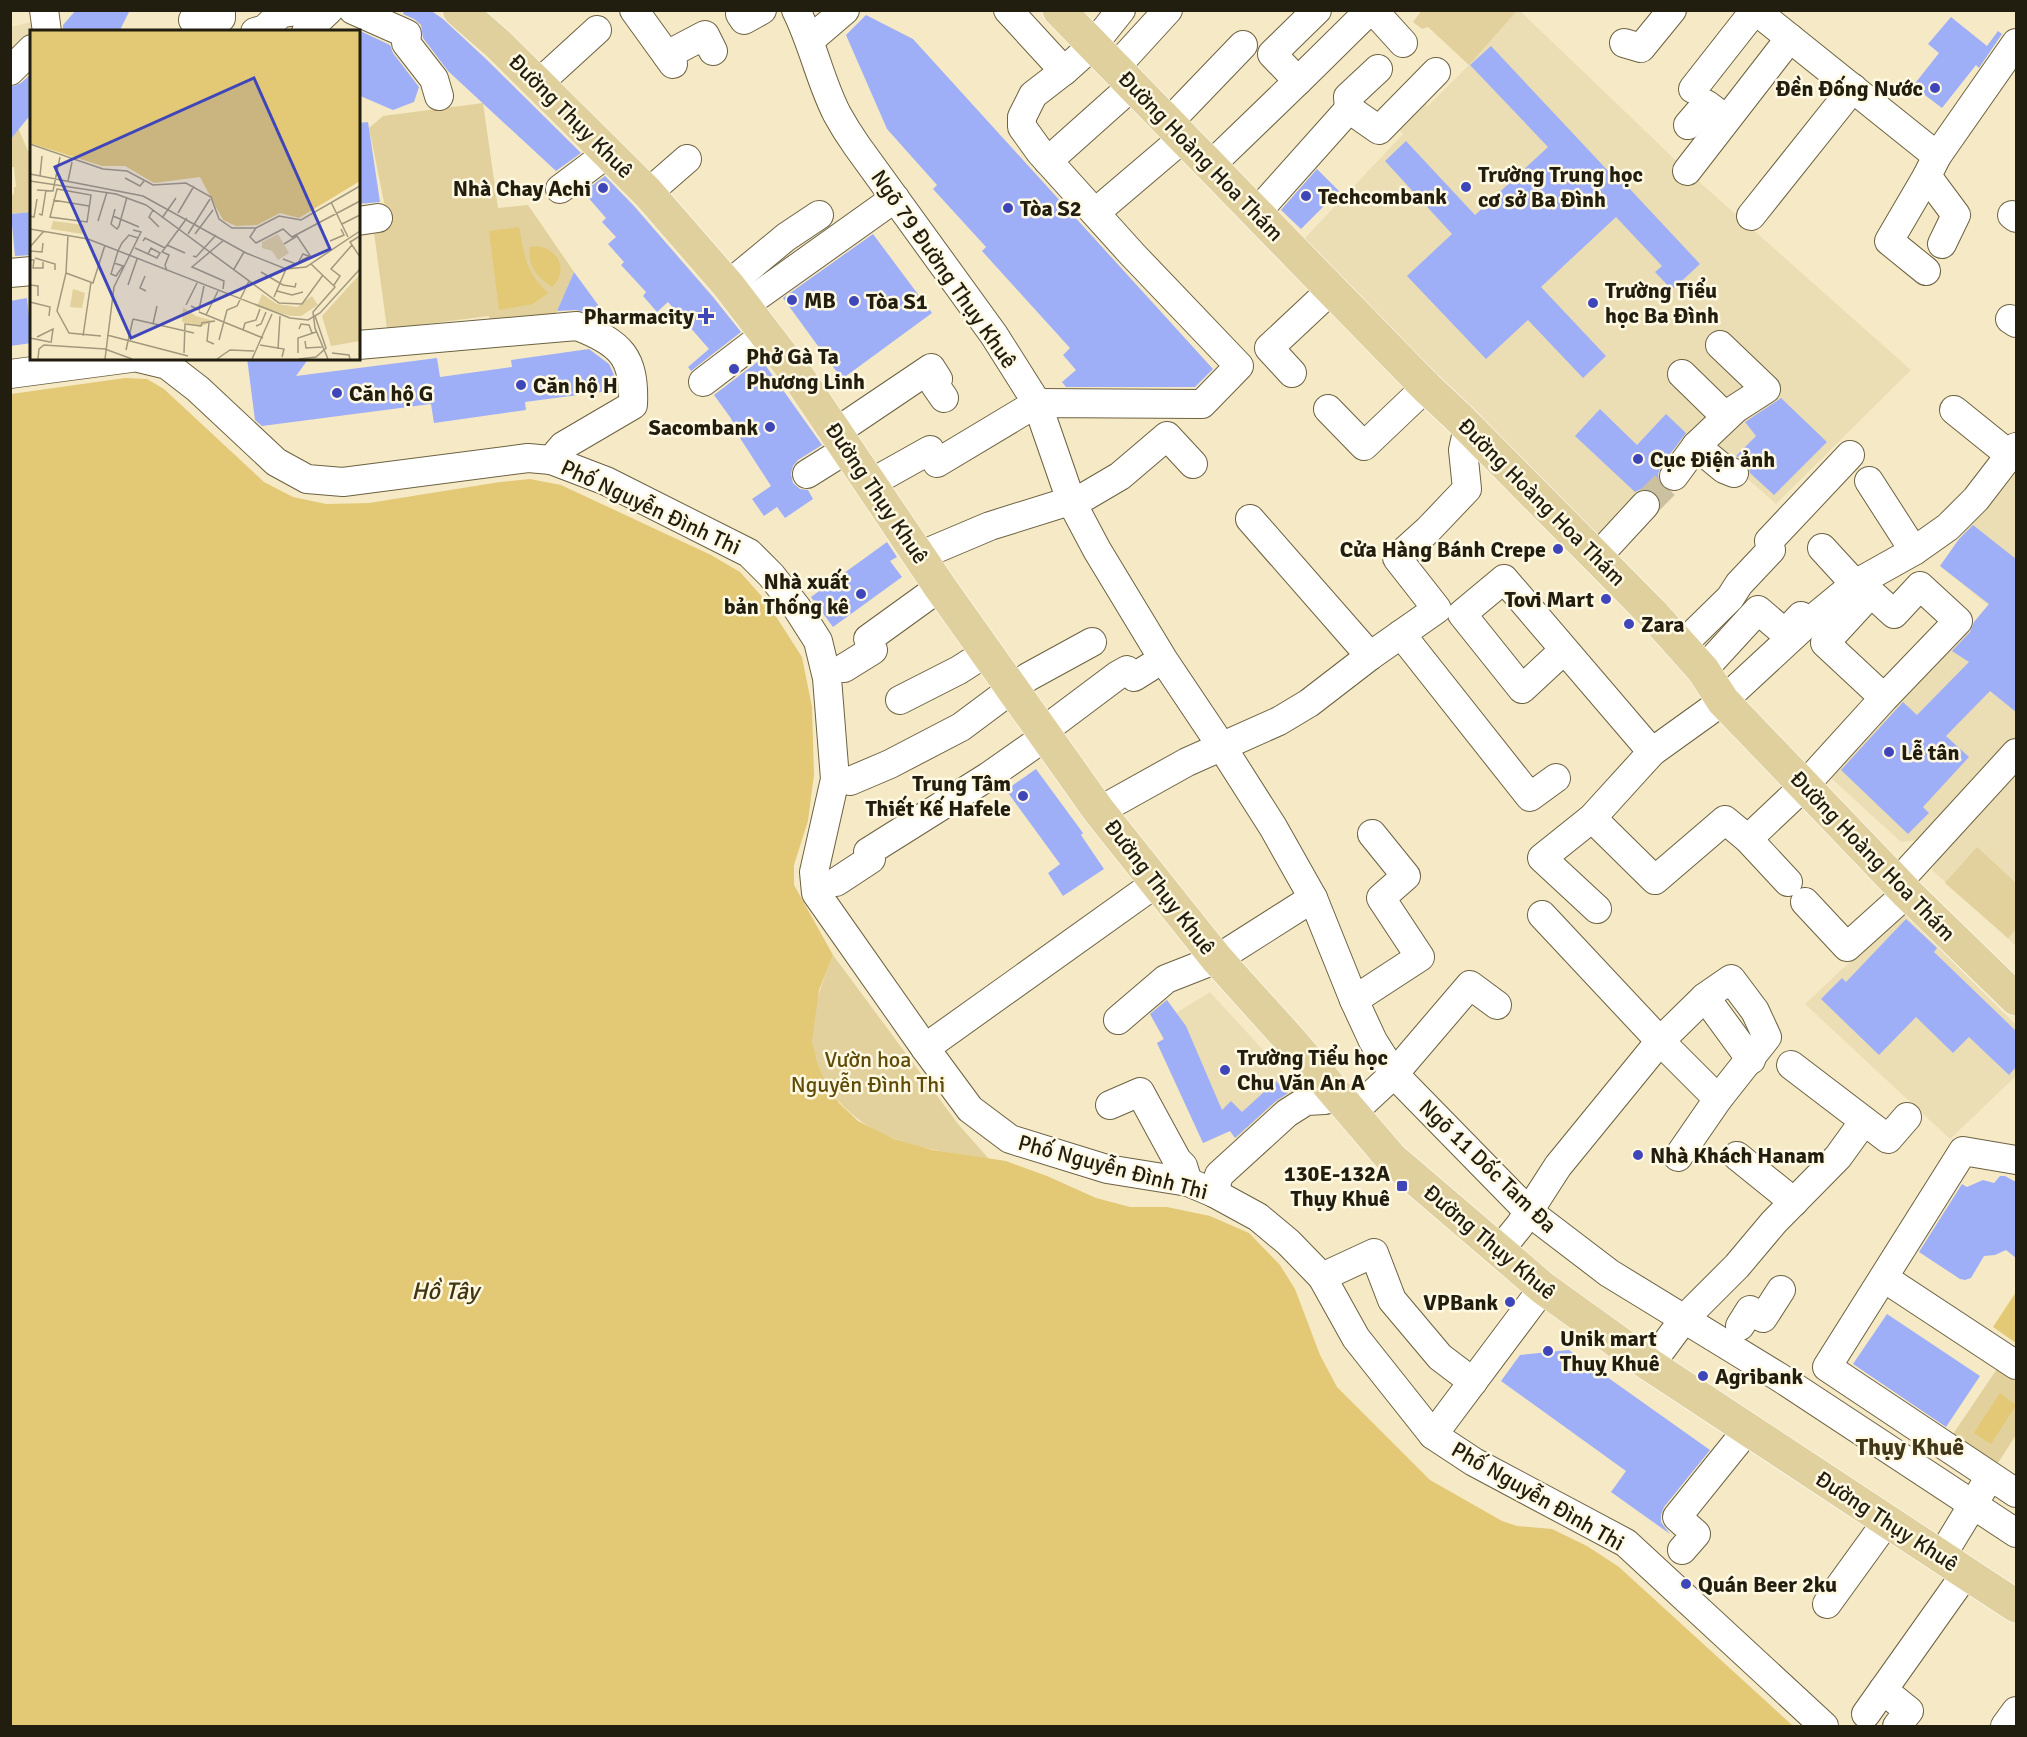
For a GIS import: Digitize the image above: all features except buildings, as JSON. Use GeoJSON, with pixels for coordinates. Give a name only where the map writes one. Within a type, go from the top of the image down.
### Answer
{"type":"FeatureCollection","features":[{"type":"Feature","properties":{"kind":"main road","name":"Đường Thụy Khuê"},"geometry":{"type":"LineString","coordinates":[[459,10],[539,83],[648,193],[737,295],[766,334],[838,443],[871,483],[940,587],[1099,811],[1217,959],[1391,1158],[1543,1288],[1650,1365],[2016,1606]]}},
{"type":"Feature","properties":{"kind":"main road","name":"Đường Hoàng Hoa Thám"},"geometry":{"type":"LineString","coordinates":[[1059,10],[1426,387],[1652,613],[1703,670],[1723,701],[1806,785],[1902,888],[2016,999]]}},
{"type":"Feature","properties":{"kind":"street"},"geometry":{"type":"LineString","coordinates":[[44,10],[47,30]]}},
{"type":"Feature","properties":{"kind":"street"},"geometry":{"type":"LineString","coordinates":[[634,10],[670,60],[705,35],[713,51]]}},
{"type":"Feature","properties":{"kind":"street","name":"Ngõ 79 Đường Thụy Khuê"},"geometry":{"type":"LineString","coordinates":[[796,10],[810,40],[837,114],[857,146],[994,335],[1018,372],[1037,404],[1071,501],[1097,550],[1162,659],[1222,747]]}},
{"type":"Feature","properties":{"kind":"street"},"geometry":{"type":"LineString","coordinates":[[810,40],[845,10]]}},
{"type":"Feature","properties":{"kind":"street"},"geometry":{"type":"LineString","coordinates":[[1008,10],[1064,71]]}},
{"type":"Feature","properties":{"kind":"street"},"geometry":{"type":"LineString","coordinates":[[1113,67],[1121,10]]}},
{"type":"Feature","properties":{"kind":"street"},"geometry":{"type":"LineString","coordinates":[[1048,161],[1113,67],[1168,10]]}},
{"type":"Feature","properties":{"kind":"street"},"geometry":{"type":"LineString","coordinates":[[1298,81],[1272,54],[1318,10],[1345,36]]}},
{"type":"Feature","properties":{"kind":"street"},"geometry":{"type":"LineString","coordinates":[[1211,165],[1371,10],[1403,43]]}},
{"type":"Feature","properties":{"kind":"street"},"geometry":{"type":"LineString","coordinates":[[1624,43],[1641,48],[1672,10]]}},
{"type":"Feature","properties":{"kind":"street"},"geometry":{"type":"LineString","coordinates":[[1693,89],[1755,10],[1853,88],[1932,166],[1956,215],[1942,244]]}},
{"type":"Feature","properties":{"kind":"street"},"geometry":{"type":"LineString","coordinates":[[260,30],[288,11]]}},
{"type":"Feature","properties":{"kind":"street"},"geometry":{"type":"LineString","coordinates":[[310,30],[342,14],[391,18],[406,34],[406,43],[434,79],[439,96]]}},
{"type":"Feature","properties":{"kind":"street"},"geometry":{"type":"LineString","coordinates":[[185,23],[227,18]]}},
{"type":"Feature","properties":{"kind":"street"},"geometry":{"type":"LineString","coordinates":[[539,83],[597,30]]}},
{"type":"Feature","properties":{"kind":"street"},"geometry":{"type":"LineString","coordinates":[[1687,171],[1726,119],[1796,43]]}},
{"type":"Feature","properties":{"kind":"street"},"geometry":{"type":"LineString","coordinates":[[1714,164],[1796,43]]}},
{"type":"Feature","properties":{"kind":"street"},"geometry":{"type":"LineString","coordinates":[[1926,271],[1890,241],[1932,166],[2016,43]]}},
{"type":"Feature","properties":{"kind":"street"},"geometry":{"type":"LineString","coordinates":[[1096,212],[1176,130],[1243,45]]}},
{"type":"Feature","properties":{"kind":"street"},"geometry":{"type":"LineString","coordinates":[[10,71],[30,51]]}},
{"type":"Feature","properties":{"kind":"street"},"geometry":{"type":"LineString","coordinates":[[871,483],[930,450],[938,463],[1037,404],[1202,404],[1239,366],[1132,254],[1048,161],[1022,126],[1022,117],[1033,95],[1064,71],[1113,67]]}},
{"type":"Feature","properties":{"kind":"street"},"geometry":{"type":"LineString","coordinates":[[1377,69],[1347,97],[1350,109],[1379,130],[1436,72]]}},
{"type":"Feature","properties":{"kind":"street"},"geometry":{"type":"LineString","coordinates":[[1751,216],[1853,88]]}},
{"type":"Feature","properties":{"kind":"street"},"geometry":{"type":"LineString","coordinates":[[1688,125],[1706,104],[1726,119]]}},
{"type":"Feature","properties":{"kind":"street"},"geometry":{"type":"LineString","coordinates":[[1257,212],[1350,109]]}},
{"type":"Feature","properties":{"kind":"street"},"geometry":{"type":"LineString","coordinates":[[560,189],[608,153]]}},
{"type":"Feature","properties":{"kind":"street"},"geometry":{"type":"LineString","coordinates":[[648,193],[687,159]]}},
{"type":"Feature","properties":{"kind":"street"},"geometry":{"type":"LineString","coordinates":[[737,295],[895,198]]}},
{"type":"Feature","properties":{"kind":"street"},"geometry":{"type":"LineString","coordinates":[[737,295],[786,237],[819,215]]}},
{"type":"Feature","properties":{"kind":"street"},"geometry":{"type":"LineString","coordinates":[[10,273],[30,271]]}},
{"type":"Feature","properties":{"kind":"street"},"geometry":{"type":"LineString","coordinates":[[1293,373],[1269,348],[1332,289]]}},
{"type":"Feature","properties":{"kind":"street"},"geometry":{"type":"LineString","coordinates":[[360,340],[578,326],[602,336],[625,356],[634,381],[633,405],[563,446],[551,460]]}},
{"type":"Feature","properties":{"kind":"street"},"geometry":{"type":"LineString","coordinates":[[703,382],[766,334]]}},
{"type":"Feature","properties":{"kind":"street"},"geometry":{"type":"LineString","coordinates":[[1674,476],[1696,446],[1726,417],[1766,389],[1720,345]]}},
{"type":"Feature","properties":{"kind":"street"},"geometry":{"type":"LineString","coordinates":[[10,374],[116,360]]}},
{"type":"Feature","properties":{"kind":"street","name":"Phố Nguyễn Đình Thi"},"geometry":{"type":"LineString","coordinates":[[146,360],[167,365],[198,389],[276,462],[307,478],[343,482],[528,458],[551,460],[606,481],[749,554],[771,575],[797,608],[818,642],[827,678],[835,779],[814,872],[816,893],[924,1048],[970,1109],[1010,1139],[1107,1169],[1188,1182],[1258,1217],[1288,1242],[1322,1277],[1356,1338],[1433,1435],[1474,1462],[1626,1544],[1824,1726]]}},
{"type":"Feature","properties":{"kind":"street"},"geometry":{"type":"LineString","coordinates":[[807,474],[838,443],[931,368],[938,379],[935,385],[944,398]]}},
{"type":"Feature","properties":{"kind":"street"},"geometry":{"type":"LineString","coordinates":[[1682,374],[1726,417]]}},
{"type":"Feature","properties":{"kind":"street"},"geometry":{"type":"LineString","coordinates":[[1328,409],[1364,446],[1426,387]]}},
{"type":"Feature","properties":{"kind":"street"},"geometry":{"type":"LineString","coordinates":[[1597,909],[1542,858],[1592,818],[1652,752],[1723,701],[1804,626],[1855,584],[1914,551],[1948,527],[1976,499],[2014,452],[1954,410]]}},
{"type":"Feature","properties":{"kind":"street"},"geometry":{"type":"LineString","coordinates":[[1099,811],[1187,762],[1279,721],[1309,703],[1437,609],[1397,558],[1428,530],[1467,489],[1463,450],[1468,427]]}},
{"type":"Feature","properties":{"kind":"street"},"geometry":{"type":"LineString","coordinates":[[919,556],[990,526],[1086,496],[1120,476],[1167,436],[1193,464]]}},
{"type":"Feature","properties":{"kind":"street"},"geometry":{"type":"LineString","coordinates":[[1696,446],[1724,469],[1734,473]]}},
{"type":"Feature","properties":{"kind":"street"},"geometry":{"type":"LineString","coordinates":[[1681,646],[1730,598],[1739,584],[1771,550],[1769,541],[1850,455]]}},
{"type":"Feature","properties":{"kind":"street"},"geometry":{"type":"LineString","coordinates":[[1869,481],[1914,551]]}},
{"type":"Feature","properties":{"kind":"street"},"geometry":{"type":"LineString","coordinates":[[1597,557],[1646,505]]}},
{"type":"Feature","properties":{"kind":"street"},"geometry":{"type":"LineString","coordinates":[[1250,519],[1370,656]]}},
{"type":"Feature","properties":{"kind":"street"},"geometry":{"type":"LineString","coordinates":[[1822,549],[1855,584]]}},
{"type":"Feature","properties":{"kind":"street"},"geometry":{"type":"LineString","coordinates":[[1748,838],[1806,785],[1884,698],[1958,621],[1920,586],[1894,614],[1871,593],[1825,643],[1884,698]]}},
{"type":"Feature","properties":{"kind":"street"},"geometry":{"type":"LineString","coordinates":[[844,668],[873,650],[868,639],[940,587]]}},
{"type":"Feature","properties":{"kind":"street"},"geometry":{"type":"LineString","coordinates":[[1703,670],[1758,610],[1785,633],[1801,616]]}},
{"type":"Feature","properties":{"kind":"street"},"geometry":{"type":"LineString","coordinates":[[1401,634],[1530,797],[1557,778]]}},
{"type":"Feature","properties":{"kind":"street"},"geometry":{"type":"LineString","coordinates":[[850,781],[900,759],[961,727],[1028,677],[1092,642]]}},
{"type":"Feature","properties":{"kind":"street"},"geometry":{"type":"LineString","coordinates":[[1564,650],[1652,752]]}},
{"type":"Feature","properties":{"kind":"street"},"geometry":{"type":"LineString","coordinates":[[900,700],[959,670],[987,652]]}},
{"type":"Feature","properties":{"kind":"street"},"geometry":{"type":"LineString","coordinates":[[836,882],[871,859],[868,852],[989,776],[1046,736],[1054,723],[1118,675],[1127,670],[1134,677],[1150,668]]}},
{"type":"Feature","properties":{"kind":"street","name":"Ngõ 11 Dốc Tam Đa"},"geometry":{"type":"LineString","coordinates":[[1222,747],[1273,827],[1313,898],[1354,1000],[1373,1041],[1394,1074],[1529,1212],[1609,1273],[1779,1377],[2016,1533]]}},
{"type":"Feature","properties":{"kind":"street"},"geometry":{"type":"LineString","coordinates":[[1592,818],[1655,880],[1725,819],[1748,838],[1847,946],[1902,888],[2016,753]]}},
{"type":"Feature","properties":{"kind":"street"},"geometry":{"type":"LineString","coordinates":[[1354,1000],[1420,957],[1381,897],[1406,876],[1372,834]]}},
{"type":"Feature","properties":{"kind":"street"},"geometry":{"type":"LineString","coordinates":[[924,1048],[1156,883]]}},
{"type":"Feature","properties":{"kind":"street"},"geometry":{"type":"LineString","coordinates":[[1118,1020],[1166,979],[1217,959],[1313,898]]}},
{"type":"Feature","properties":{"kind":"street"},"geometry":{"type":"LineString","coordinates":[[1542,915],[1659,1041],[1718,1099]]}},
{"type":"Feature","properties":{"kind":"street"},"geometry":{"type":"LineString","coordinates":[[1499,1251],[1529,1212],[1558,1166],[1659,1041],[1706,997],[1731,979],[1755,1011],[1767,1037],[1718,1099],[1678,1157]]}},
{"type":"Feature","properties":{"kind":"street"},"geometry":{"type":"LineString","coordinates":[[1214,1193],[1219,1175],[1287,1113],[1306,1101],[1343,1102],[1394,1074],[1470,985],[1497,1005]]}},
{"type":"Feature","properties":{"kind":"street"},"geometry":{"type":"LineString","coordinates":[[1791,1065],[1888,1139],[1907,1118]]}},
{"type":"Feature","properties":{"kind":"street"},"geometry":{"type":"LineString","coordinates":[[1110,1105],[1140,1092],[1177,1160],[1183,1166],[1188,1182]]}},
{"type":"Feature","properties":{"kind":"street"},"geometry":{"type":"LineString","coordinates":[[1650,1365],[1684,1319],[1838,1156],[1864,1120]]}},
{"type":"Feature","properties":{"kind":"street"},"geometry":{"type":"LineString","coordinates":[[2016,1160],[1964,1151],[1827,1367],[2016,1493]]}},
{"type":"Feature","properties":{"kind":"street"},"geometry":{"type":"LineString","coordinates":[[1737,1156],[1794,1202]]}},
{"type":"Feature","properties":{"kind":"street"},"geometry":{"type":"LineString","coordinates":[[1322,1277],[1374,1253],[1392,1300],[1440,1357],[1473,1382]]}},
{"type":"Feature","properties":{"kind":"street"},"geometry":{"type":"LineString","coordinates":[[1884,1278],[2016,1365]]}},
{"type":"Feature","properties":{"kind":"street"},"geometry":{"type":"LineString","coordinates":[[1718,1285],[1745,1318],[1763,1318],[1781,1290]]}},
{"type":"Feature","properties":{"kind":"street"},"geometry":{"type":"LineString","coordinates":[[1433,1435],[1543,1288]]}},
{"type":"Feature","properties":{"kind":"street"},"geometry":{"type":"LineString","coordinates":[[1682,1550],[1696,1534],[1677,1517],[1747,1430]]}},
{"type":"Feature","properties":{"kind":"street"},"geometry":{"type":"LineString","coordinates":[[1866,1714],[1883,1690],[1954,1565],[1973,1504],[1991,1476]]}},
{"type":"Feature","properties":{"kind":"street"},"geometry":{"type":"LineString","coordinates":[[1827,1604],[1887,1521]]}},
{"type":"Feature","properties":{"kind":"street"},"geometry":{"type":"LineString","coordinates":[[1883,1690],[1909,1711]]}},
{"type":"Feature","properties":{"kind":"street"},"geometry":{"type":"LineString","coordinates":[[2005,1726],[2016,1711]]}},
{"type":"Feature","properties":{"kind":"shaded area"},"geometry":{"type":"Polygon","coordinates":[[[1517,11],[1520,11],[1687,171],[1911,370],[1776,504],[1714,449],[1608,557],[1304,239],[1403,134],[1396,128],[1420,99],[1428,106],[1469,65],[1517,11]]]}},
{"type":"Feature","properties":{"kind":"shaded area"},"geometry":{"type":"Polygon","coordinates":[[[39,20],[39,30],[30,30],[30,40],[11,62],[11,27],[39,20]]]}},
{"type":"Feature","properties":{"kind":"shaded area"},"geometry":{"type":"Polygon","coordinates":[[[2016,467],[2016,946],[1932,870],[1938,858],[1918,840],[1901,842],[1830,777],[1900,699],[1951,650],[1988,605],[1940,566],[2016,467]]]}},
{"type":"Feature","properties":{"kind":"shaded area"},"geometry":{"type":"Polygon","coordinates":[[[1903,912],[2016,1025],[2016,1076],[1950,1139],[1805,1004],[1903,912]]]}},
{"type":"Feature","properties":{"kind":"shaded area","name":"Trường Tiểu học Chu Văn An A"},"geometry":{"type":"Polygon","coordinates":[[[1210,992],[1305,1096],[1245,1150],[1230,1131],[1204,1143],[1157,1043],[1163,1039],[1144,1002],[1162,993],[1176,1013],[1210,992]]]}},
{"type":"Feature","properties":{"kind":"green space"},"geometry":{"type":"Polygon","coordinates":[[[1422,10],[1517,11],[1469,65],[1428,27],[1422,29],[1413,22],[1422,10]]]}},
{"type":"Feature","properties":{"kind":"green space"},"geometry":{"type":"Polygon","coordinates":[[[483,103],[498,208],[528,205],[574,272],[554,318],[491,328],[489,316],[387,329],[373,225],[388,222],[369,128],[383,116],[483,103]]]}},
{"type":"Feature","properties":{"kind":"green space"},"geometry":{"type":"Polygon","coordinates":[[[11,127],[15,127],[19,130],[30,156],[30,212],[11,214],[11,197],[16,187],[14,167],[12,167],[11,127]]]}},
{"type":"Feature","properties":{"kind":"green space"},"geometry":{"type":"Polygon","coordinates":[[[1977,847],[2016,883],[2016,929],[2008,938],[1945,883],[1977,847]]]}},
{"type":"Feature","properties":{"kind":"green space","name":"Vườn hoa Nguyễn Đình Thi"},"geometry":{"type":"Polygon","coordinates":[[[833,955],[958,1124],[989,1159],[918,1146],[895,1139],[865,1124],[838,1101],[820,1072],[814,1056],[812,1039],[816,1006],[833,955]]]}},
{"type":"Feature","properties":{"kind":"green space"},"geometry":{"type":"Polygon","coordinates":[[[1997,1369],[2016,1381],[2016,1435],[1996,1466],[1951,1437],[1997,1369]]]}},
{"type":"Feature","properties":{"kind":"water"},"geometry":{"type":"Polygon","coordinates":[[[519,227],[530,270],[548,293],[533,304],[499,310],[489,231],[519,227]]]}},
{"type":"Feature","properties":{"kind":"water"},"geometry":{"type":"Polygon","coordinates":[[[537,246],[551,251],[559,262],[560,274],[552,287],[538,275],[530,260],[530,247],[537,246]]]}},
{"type":"Feature","properties":{"kind":"water","name":"Hồ Tây"},"geometry":{"type":"Polygon","coordinates":[[[125,378],[147,379],[164,389],[264,482],[293,497],[326,504],[369,503],[530,479],[561,485],[711,555],[740,572],[766,601],[802,657],[812,707],[814,775],[808,821],[794,865],[794,885],[833,955],[819,990],[812,1041],[817,1063],[827,1086],[839,1103],[858,1121],[894,1139],[933,1150],[1006,1161],[1096,1198],[1130,1207],[1167,1207],[1210,1216],[1249,1233],[1280,1265],[1295,1289],[1320,1355],[1337,1387],[1430,1480],[1502,1521],[1517,1526],[1552,1529],[1587,1546],[1619,1567],[1793,1726],[11,1726],[11,394],[125,378]]]}},
{"type":"Feature","properties":{"kind":"water"},"geometry":{"type":"Polygon","coordinates":[[[2016,1292],[2016,1343],[1993,1327],[2016,1292]]]}},
{"type":"Feature","properties":{"kind":"water"},"geometry":{"type":"Polygon","coordinates":[[[2000,1393],[2016,1405],[1991,1444],[1974,1433],[2000,1393]]]}},
{"type":"Feature","properties":{"kind":"tunnel"},"geometry":{"type":"LineString","coordinates":[[1645,505],[1674,476]]}},
{"type":"Feature","properties":{"kind":"place","name":"Đền Đống Nước"},"geometry":{"type":"Point","coordinates":[1935,88]}},
{"type":"Feature","properties":{"kind":"place","name":"Trường Trung học cơ sở Ba Đình"},"geometry":{"type":"Point","coordinates":[1466,187]}},
{"type":"Feature","properties":{"kind":"place","name":"Nhà Chay Achi"},"geometry":{"type":"Point","coordinates":[603,188]}},
{"type":"Feature","properties":{"kind":"place","name":"Techcombank"},"geometry":{"type":"Point","coordinates":[1306,196]}},
{"type":"Feature","properties":{"kind":"place","name":"Tòa S2"},"geometry":{"type":"Point","coordinates":[1008,208]}},
{"type":"Feature","properties":{"kind":"place","name":"MB"},"geometry":{"type":"Point","coordinates":[792,300]}},
{"type":"Feature","properties":{"kind":"place","name":"Tòa S1"},"geometry":{"type":"Point","coordinates":[854,301]}},
{"type":"Feature","properties":{"kind":"place","name":"Trường Tiểu học Ba Đình"},"geometry":{"type":"Point","coordinates":[1593,303]}},
{"type":"Feature","properties":{"kind":"place","name":"Pharmacity"},"geometry":{"type":"Point","coordinates":[706,316]}},
{"type":"Feature","properties":{"kind":"place","name":"Phở Gà Ta Phương Linh"},"geometry":{"type":"Point","coordinates":[734,369]}},
{"type":"Feature","properties":{"kind":"place","name":"Căn hộ H"},"geometry":{"type":"Point","coordinates":[521,385]}},
{"type":"Feature","properties":{"kind":"place","name":"Căn hộ G"},"geometry":{"type":"Point","coordinates":[337,393]}},
{"type":"Feature","properties":{"kind":"place","name":"Sacombank"},"geometry":{"type":"Point","coordinates":[770,427]}},
{"type":"Feature","properties":{"kind":"place","name":"Cục Điện ảnh"},"geometry":{"type":"Point","coordinates":[1638,459]}},
{"type":"Feature","properties":{"kind":"place","name":"Cửa Hàng Bánh Crepe"},"geometry":{"type":"Point","coordinates":[1558,549]}},
{"type":"Feature","properties":{"kind":"place","name":"Nhà xuất bản Thống kê"},"geometry":{"type":"Point","coordinates":[861,594]}},
{"type":"Feature","properties":{"kind":"place","name":"Tovi Mart"},"geometry":{"type":"Point","coordinates":[1606,599]}},
{"type":"Feature","properties":{"kind":"place","name":"Zara"},"geometry":{"type":"Point","coordinates":[1629,624]}},
{"type":"Feature","properties":{"kind":"place","name":"Lễ tân"},"geometry":{"type":"Point","coordinates":[1889,752]}},
{"type":"Feature","properties":{"kind":"place","name":"Trung Tâm Thiết Kế Hafele"},"geometry":{"type":"Point","coordinates":[1023,796]}},
{"type":"Feature","properties":{"kind":"place","name":"Trường Tiểu học Chu Văn An A"},"geometry":{"type":"Point","coordinates":[1225,1070]}},
{"type":"Feature","properties":{"kind":"place","name":"Nhà Khách Hanam"},"geometry":{"type":"Point","coordinates":[1638,1155]}},
{"type":"Feature","properties":{"kind":"place","name":"130E-132A Thụy Khuê"},"geometry":{"type":"Point","coordinates":[1402,1186]}},
{"type":"Feature","properties":{"kind":"place","name":"VPBank"},"geometry":{"type":"Point","coordinates":[1510,1302]}},
{"type":"Feature","properties":{"kind":"place","name":"Unik mart Thuỵ Khuê"},"geometry":{"type":"Point","coordinates":[1548,1351]}},
{"type":"Feature","properties":{"kind":"place","name":"Agribank"},"geometry":{"type":"Point","coordinates":[1703,1376]}},
{"type":"Feature","properties":{"kind":"place","name":"Quán Beer 2ku"},"geometry":{"type":"Point","coordinates":[1686,1584]}},
{"type":"Feature","properties":{"kind":"district","name":"Thụy Khuê"},"geometry":{"type":"Point","coordinates":[1910,1447]}}]}
